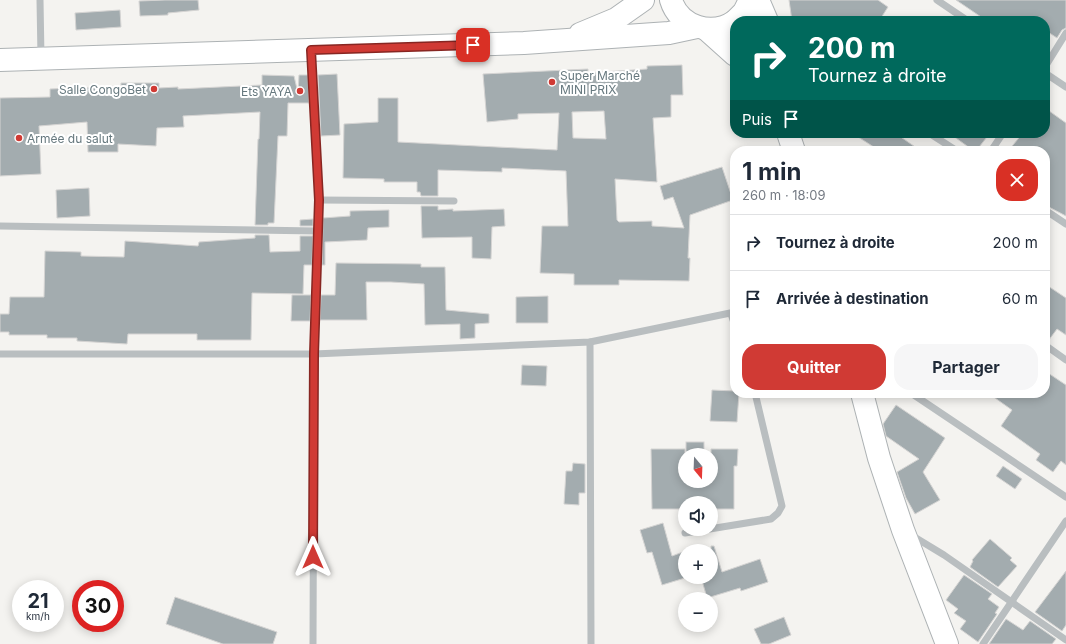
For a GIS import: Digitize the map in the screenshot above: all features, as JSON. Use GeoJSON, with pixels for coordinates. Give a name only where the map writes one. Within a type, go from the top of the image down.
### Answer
{"type":"FeatureCollection","features":[{"type":"Feature","properties":{"kind":"main road"},"geometry":{"type":"LineString","coordinates":[[561,41],[616,19],[644,0]]}},
{"type":"Feature","properties":{"kind":"main road"},"geometry":{"type":"LineString","coordinates":[[671,0],[676,12],[682,18],[701,28],[730,51]]}},
{"type":"Feature","properties":{"kind":"main road"},"geometry":{"type":"LineString","coordinates":[[740,16],[744,12],[750,0]]}},
{"type":"Feature","properties":{"kind":"main road"},"geometry":{"type":"LineString","coordinates":[[758,0],[765,16]]}},
{"type":"Feature","properties":{"kind":"main road"},"geometry":{"type":"LineString","coordinates":[[0,60],[561,41],[669,33],[701,28],[720,28],[730,23]]}},
{"type":"Feature","properties":{"kind":"main road"},"geometry":{"type":"LineString","coordinates":[[850,398],[868,463],[890,532],[931,644]]}},
{"type":"Feature","properties":{"kind":"main road"},"geometry":{"type":"LineString","coordinates":[[863,398],[879,458],[903,530],[947,644]]}},
{"type":"Feature","properties":{"kind":"street"},"geometry":{"type":"LineString","coordinates":[[40,0],[41,58]]}},
{"type":"Feature","properties":{"kind":"street"},"geometry":{"type":"LineString","coordinates":[[937,0],[961,16]]}},
{"type":"Feature","properties":{"kind":"street"},"geometry":{"type":"LineString","coordinates":[[1050,59],[1066,33]]}},
{"type":"Feature","properties":{"kind":"street"},"geometry":{"type":"LineString","coordinates":[[311,50],[319,200],[314,354],[313,644]]}},
{"type":"Feature","properties":{"kind":"street"},"geometry":{"type":"LineString","coordinates":[[1050,76],[1066,87]]}},
{"type":"Feature","properties":{"kind":"street"},"geometry":{"type":"LineString","coordinates":[[936,138],[948,146]]}},
{"type":"Feature","properties":{"kind":"street"},"geometry":{"type":"LineString","coordinates":[[319,200],[454,201]]}},
{"type":"Feature","properties":{"kind":"street"},"geometry":{"type":"LineString","coordinates":[[1050,213],[1066,224]]}},
{"type":"Feature","properties":{"kind":"street"},"geometry":{"type":"LineString","coordinates":[[0,226],[317,231]]}},
{"type":"Feature","properties":{"kind":"street"},"geometry":{"type":"LineString","coordinates":[[0,354],[314,354],[590,342],[730,314]]}},
{"type":"Feature","properties":{"kind":"street"},"geometry":{"type":"LineString","coordinates":[[590,342],[591,644]]}},
{"type":"Feature","properties":{"kind":"street"},"geometry":{"type":"LineString","coordinates":[[1050,349],[1066,360]]}},
{"type":"Feature","properties":{"kind":"street"},"geometry":{"type":"LineString","coordinates":[[718,528],[771,519],[778,513],[782,506],[756,398]]}},
{"type":"Feature","properties":{"kind":"street"},"geometry":{"type":"LineString","coordinates":[[918,398],[1066,497]]}},
{"type":"Feature","properties":{"kind":"street"},"geometry":{"type":"LineString","coordinates":[[983,644],[1066,521]]}},
{"type":"Feature","properties":{"kind":"street"},"geometry":{"type":"LineString","coordinates":[[903,530],[944,555],[1066,640]]}},
{"type":"Feature","properties":{"kind":"building"},"geometry":{"type":"Polygon","coordinates":[[[198,0],[199,10],[168,13],[168,15],[140,16],[139,1],[198,0]]]}},
{"type":"Feature","properties":{"kind":"building"},"geometry":{"type":"Polygon","coordinates":[[[789,0],[878,0],[888,7],[882,16],[791,16],[789,0]]]}},
{"type":"Feature","properties":{"kind":"building"},"geometry":{"type":"Polygon","coordinates":[[[956,0],[1066,0],[1066,28],[1062,30],[1057,38],[1050,33],[1050,16],[980,16],[956,0]]]}},
{"type":"Feature","properties":{"kind":"building"},"geometry":{"type":"Polygon","coordinates":[[[120,10],[121,27],[76,30],[75,13],[120,10]]]}},
{"type":"Feature","properties":{"kind":"building"},"geometry":{"type":"Polygon","coordinates":[[[682,65],[683,95],[671,95],[671,117],[653,118],[657,182],[615,179],[617,220],[619,222],[652,221],[652,226],[684,228],[673,197],[664,200],[660,186],[722,167],[730,191],[730,201],[690,215],[688,258],[690,258],[689,281],[619,280],[619,285],[574,285],[574,274],[540,273],[542,226],[568,226],[566,171],[502,168],[502,172],[438,170],[438,196],[421,196],[420,192],[417,192],[417,182],[384,182],[384,179],[343,178],[344,124],[378,122],[378,98],[398,98],[398,142],[557,150],[559,113],[518,114],[518,119],[487,122],[483,74],[588,69],[588,73],[647,69],[647,66],[682,65]],[[604,111],[572,112],[573,138],[606,139],[604,111]]]}},
{"type":"Feature","properties":{"kind":"building"},"geometry":{"type":"Polygon","coordinates":[[[337,74],[340,135],[321,136],[318,75],[337,74]]]}},
{"type":"Feature","properties":{"kind":"building"},"geometry":{"type":"Polygon","coordinates":[[[262,75],[294,76],[298,93],[299,75],[308,75],[309,103],[288,103],[287,136],[278,136],[274,223],[268,223],[268,225],[255,225],[260,112],[183,116],[184,127],[157,128],[156,146],[118,144],[118,152],[88,152],[87,122],[39,126],[41,174],[0,176],[0,98],[50,97],[50,89],[121,86],[121,83],[159,83],[159,88],[178,87],[178,89],[262,85],[262,75]]]}},
{"type":"Feature","properties":{"kind":"building"},"geometry":{"type":"Polygon","coordinates":[[[1050,112],[1066,123],[1066,216],[1050,208],[1050,146],[1012,146],[1019,138],[1050,138],[1050,112]]]}},
{"type":"Feature","properties":{"kind":"building"},"geometry":{"type":"Polygon","coordinates":[[[860,138],[902,138],[914,146],[872,146],[860,138]]]}},
{"type":"Feature","properties":{"kind":"building"},"geometry":{"type":"Polygon","coordinates":[[[956,138],[986,138],[980,146],[967,146],[956,138]]]}},
{"type":"Feature","properties":{"kind":"building"},"geometry":{"type":"Polygon","coordinates":[[[89,188],[90,216],[57,218],[56,190],[89,188]]]}},
{"type":"Feature","properties":{"kind":"building"},"geometry":{"type":"Polygon","coordinates":[[[421,206],[438,206],[438,210],[453,209],[453,211],[504,209],[505,226],[492,227],[491,259],[472,258],[472,237],[422,238],[421,206]]]}},
{"type":"Feature","properties":{"kind":"building"},"geometry":{"type":"Polygon","coordinates":[[[389,210],[389,227],[368,228],[367,240],[325,242],[325,265],[322,265],[323,218],[350,216],[350,211],[389,210]]]}},
{"type":"Feature","properties":{"kind":"building"},"geometry":{"type":"Polygon","coordinates":[[[313,219],[313,226],[300,226],[300,220],[313,219]]]}},
{"type":"Feature","properties":{"kind":"building"},"geometry":{"type":"Polygon","coordinates":[[[255,235],[269,235],[270,252],[300,251],[300,236],[313,236],[312,265],[304,265],[303,294],[252,293],[251,340],[197,340],[197,334],[128,334],[127,344],[77,341],[77,338],[47,338],[47,335],[9,335],[9,332],[0,332],[0,314],[9,314],[10,297],[44,297],[45,251],[81,252],[81,256],[124,257],[125,241],[198,246],[199,242],[255,238],[255,235]]]}},
{"type":"Feature","properties":{"kind":"building"},"geometry":{"type":"Polygon","coordinates":[[[336,263],[421,264],[421,267],[445,267],[446,310],[489,314],[489,323],[475,324],[475,338],[460,339],[460,324],[425,325],[424,284],[391,282],[366,282],[367,320],[320,320],[321,295],[335,295],[336,263]]]}},
{"type":"Feature","properties":{"kind":"building"},"geometry":{"type":"Polygon","coordinates":[[[1050,287],[1066,298],[1066,335],[1057,329],[1050,338],[1050,287]]]}},
{"type":"Feature","properties":{"kind":"building"},"geometry":{"type":"Polygon","coordinates":[[[292,295],[311,295],[310,321],[291,321],[292,295]]]}},
{"type":"Feature","properties":{"kind":"building"},"geometry":{"type":"Polygon","coordinates":[[[548,296],[548,323],[516,323],[516,297],[548,296]]]}},
{"type":"Feature","properties":{"kind":"building"},"geometry":{"type":"Polygon","coordinates":[[[522,365],[547,366],[546,386],[521,385],[522,365]]]}},
{"type":"Feature","properties":{"kind":"building"},"geometry":{"type":"Polygon","coordinates":[[[1050,374],[1066,385],[1066,465],[1061,461],[1053,472],[1036,460],[1040,454],[1001,426],[1012,410],[995,398],[1050,398],[1050,374]]]}},
{"type":"Feature","properties":{"kind":"building"},"geometry":{"type":"Polygon","coordinates":[[[712,390],[730,391],[730,398],[739,398],[737,422],[710,421],[712,390]]]}},
{"type":"Feature","properties":{"kind":"building"},"geometry":{"type":"Polygon","coordinates":[[[896,405],[945,438],[923,472],[940,500],[915,514],[906,498],[897,472],[919,459],[886,436],[883,424],[896,405]]]}},
{"type":"Feature","properties":{"kind":"building"},"geometry":{"type":"Polygon","coordinates":[[[686,442],[704,442],[704,448],[686,448],[686,442]]]}},
{"type":"Feature","properties":{"kind":"building"},"geometry":{"type":"Polygon","coordinates":[[[651,449],[678,449],[678,488],[718,488],[718,449],[738,449],[737,466],[734,466],[734,509],[718,509],[718,496],[678,496],[678,509],[652,509],[651,449]]]}},
{"type":"Feature","properties":{"kind":"building"},"geometry":{"type":"Polygon","coordinates":[[[573,463],[585,464],[585,493],[579,493],[579,505],[564,504],[566,471],[572,471],[573,463]]]}},
{"type":"Feature","properties":{"kind":"building"},"geometry":{"type":"Polygon","coordinates":[[[1003,466],[1022,479],[1015,489],[996,476],[1003,466]]]}},
{"type":"Feature","properties":{"kind":"building"},"geometry":{"type":"Polygon","coordinates":[[[663,523],[672,556],[678,554],[678,580],[662,585],[652,552],[647,553],[640,530],[663,523]]]}},
{"type":"Feature","properties":{"kind":"building"},"geometry":{"type":"Polygon","coordinates":[[[990,539],[1012,558],[1010,560],[1017,566],[998,587],[970,567],[973,561],[972,560],[990,539]]]}},
{"type":"Feature","properties":{"kind":"building"},"geometry":{"type":"Polygon","coordinates":[[[718,559],[722,572],[760,559],[768,582],[741,591],[740,588],[718,595],[718,592],[705,592],[703,584],[718,584],[718,559]]]}},
{"type":"Feature","properties":{"kind":"building"},"geometry":{"type":"Polygon","coordinates":[[[1066,571],[1066,625],[1062,631],[1035,612],[1066,571]]]}},
{"type":"Feature","properties":{"kind":"building"},"geometry":{"type":"Polygon","coordinates":[[[964,575],[992,594],[988,599],[999,607],[995,613],[997,614],[978,642],[960,629],[966,621],[954,613],[958,609],[946,600],[964,575]]]}},
{"type":"Feature","properties":{"kind":"building"},"geometry":{"type":"Polygon","coordinates":[[[175,597],[277,632],[273,644],[223,644],[166,624],[175,597]]]}},
{"type":"Feature","properties":{"kind":"building"},"geometry":{"type":"Polygon","coordinates":[[[784,617],[791,635],[769,644],[761,644],[754,629],[784,617]]]}},
{"type":"Feature","properties":{"kind":"building"},"geometry":{"type":"Polygon","coordinates":[[[1006,619],[1023,630],[1030,621],[1056,639],[1052,644],[989,644],[1006,619]]]}},
{"type":"Feature","properties":{"kind":"place","name":"Super Marché MINI PRIX"},"geometry":{"type":"Point","coordinates":[552,82]}},
{"type":"Feature","properties":{"kind":"place","name":"Salle CongoBet"},"geometry":{"type":"Point","coordinates":[154,89]}},
{"type":"Feature","properties":{"kind":"place","name":"Ets YAYA"},"geometry":{"type":"Point","coordinates":[300,91]}},
{"type":"Feature","properties":{"kind":"place","name":"Armée du salut"},"geometry":{"type":"Point","coordinates":[19,138]}},
{"type":"Feature","properties":{"kind":"route"},"geometry":{"type":"LineString","coordinates":[[313,557],[314,354],[319,200],[311,50],[473,45]]}}]}
